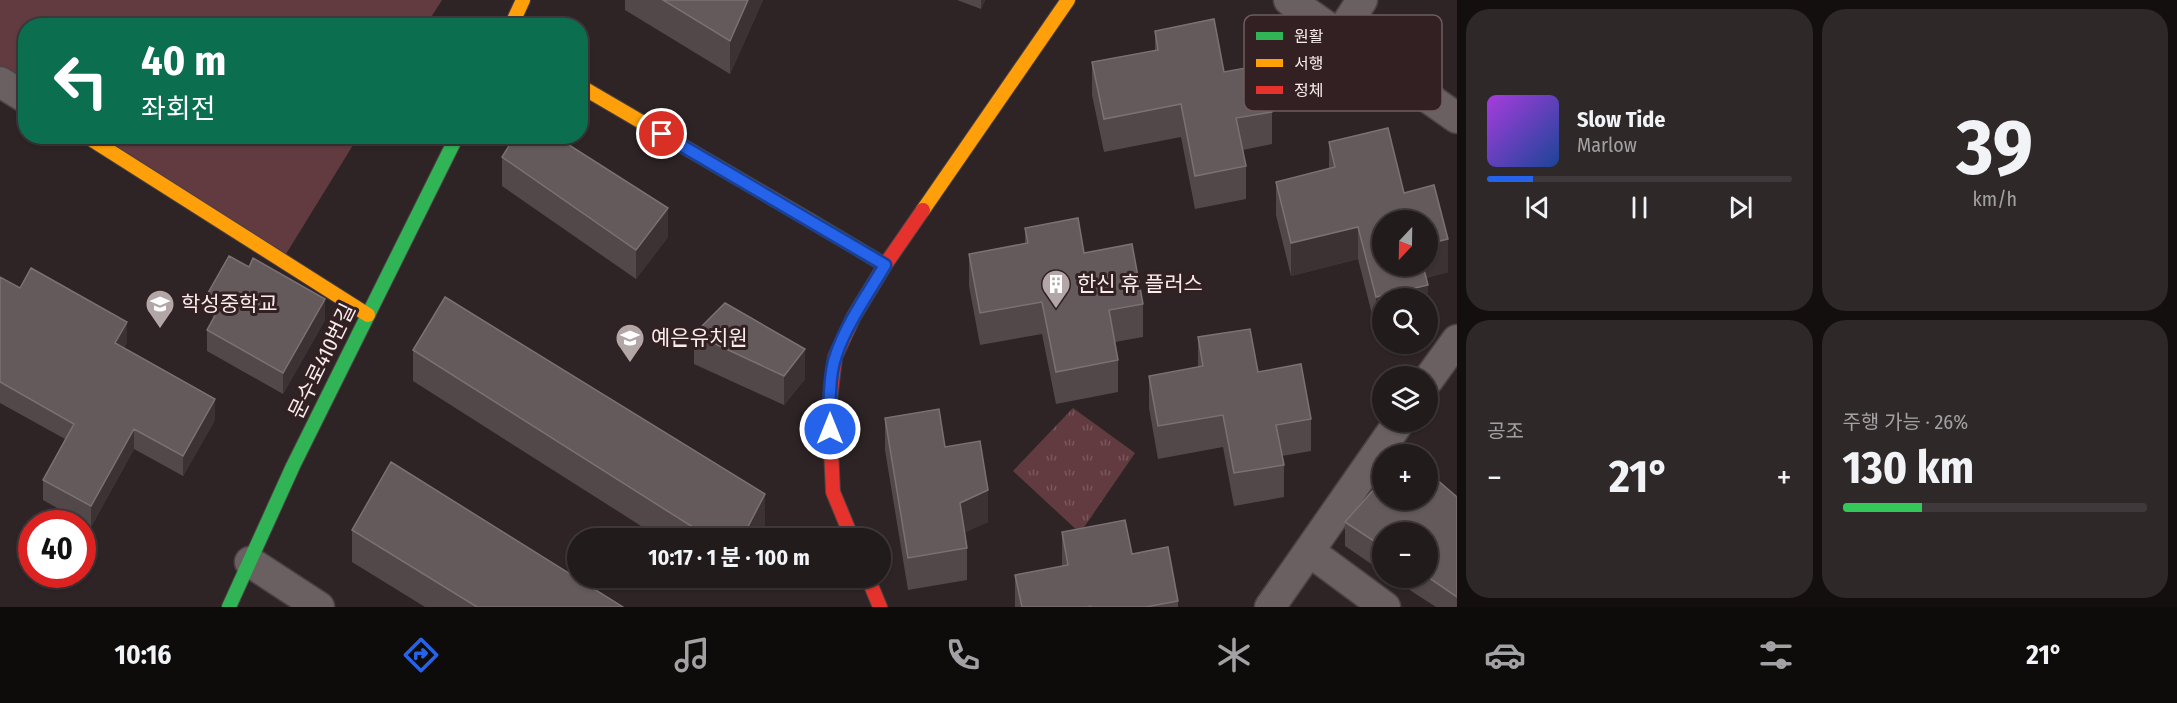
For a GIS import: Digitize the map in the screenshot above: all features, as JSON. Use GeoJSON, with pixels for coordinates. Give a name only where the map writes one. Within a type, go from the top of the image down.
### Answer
{"type":"FeatureCollection","features":[{"type":"Feature","properties":{"kind":"street"},"geometry":{"type":"LineString","coordinates":[[514,18],[522,0]]}},
{"type":"Feature","properties":{"kind":"street"},"geometry":{"type":"LineString","coordinates":[[848,528],[833,492],[829,408],[835,357],[854,316],[885,265],[1068,0]]}},
{"type":"Feature","properties":{"kind":"street"},"geometry":{"type":"LineString","coordinates":[[1289,0],[1310,15]]}},
{"type":"Feature","properties":{"kind":"street"},"geometry":{"type":"LineString","coordinates":[[1352,15],[1362,0]]}},
{"type":"Feature","properties":{"kind":"street"},"geometry":{"type":"LineString","coordinates":[[0,82],[18,93]]}},
{"type":"Feature","properties":{"kind":"street"},"geometry":{"type":"LineString","coordinates":[[588,91],[885,265]]}},
{"type":"Feature","properties":{"kind":"street"},"geometry":{"type":"LineString","coordinates":[[1442,108],[1457,118]]}},
{"type":"Feature","properties":{"kind":"street"},"geometry":{"type":"LineString","coordinates":[[99,144],[368,315]]}},
{"type":"Feature","properties":{"kind":"street","name":"문수로410번길"},"geometry":{"type":"LineString","coordinates":[[229,607],[293,466],[453,144]]}},
{"type":"Feature","properties":{"kind":"street"},"geometry":{"type":"LineString","coordinates":[[1438,366],[1457,339]]}},
{"type":"Feature","properties":{"kind":"street"},"geometry":{"type":"LineString","coordinates":[[1270,607],[1392,432]]}},
{"type":"Feature","properties":{"kind":"street"},"geometry":{"type":"LineString","coordinates":[[1309,551],[1385,607]]}},
{"type":"Feature","properties":{"kind":"street"},"geometry":{"type":"LineString","coordinates":[[250,562],[319,607]]}},
{"type":"Feature","properties":{"kind":"street"},"geometry":{"type":"LineString","coordinates":[[872,588],[880,607]]}},
{"type":"Feature","properties":{"kind":"green space"},"geometry":{"type":"Polygon","coordinates":[[[0,0],[442,0],[430,18],[18,18],[18,83],[0,71],[0,0]]]}},
{"type":"Feature","properties":{"kind":"green space"},"geometry":{"type":"Polygon","coordinates":[[[113,144],[354,144],[286,254],[113,144]]]}},
{"type":"Feature","properties":{"kind":"green space"},"geometry":{"type":"Polygon","coordinates":[[[1073,408],[1135,453],[1080,533],[1013,471],[1073,408]]]}},
{"type":"Feature","properties":{"kind":"building"},"geometry":{"type":"Polygon","coordinates":[[[663,0],[748,0],[730,41],[663,0]]]}},
{"type":"Feature","properties":{"kind":"building"},"geometry":{"type":"Polygon","coordinates":[[[1214,19],[1224,72],[1244,68],[1244,111],[1272,111],[1236,118],[1246,166],[1195,176],[1181,104],[1104,119],[1092,62],[1158,50],[1155,31],[1214,19]]]}},
{"type":"Feature","properties":{"kind":"building"},"geometry":{"type":"Polygon","coordinates":[[[1388,128],[1404,193],[1434,185],[1448,239],[1438,242],[1438,210],[1372,210],[1372,276],[1426,276],[1428,285],[1415,288],[1374,288],[1358,227],[1291,243],[1276,182],[1335,167],[1329,142],[1388,128]]]}},
{"type":"Feature","properties":{"kind":"building"},"geometry":{"type":"Polygon","coordinates":[[[510,144],[568,144],[668,208],[636,250],[502,157],[510,144]]]}},
{"type":"Feature","properties":{"kind":"building","name":"한신 휴 플러스"},"geometry":{"type":"Polygon","coordinates":[[[1078,218],[1084,253],[1132,244],[1143,304],[1109,310],[1118,360],[1056,372],[1042,302],[980,313],[969,254],[1028,243],[1025,228],[1078,218]]]}},
{"type":"Feature","properties":{"kind":"building"},"geometry":{"type":"Polygon","coordinates":[[[229,256],[249,267],[253,258],[325,299],[283,373],[207,330],[223,301],[208,293],[229,256]]]}},
{"type":"Feature","properties":{"kind":"building"},"geometry":{"type":"Polygon","coordinates":[[[31,268],[127,322],[115,343],[215,399],[183,456],[134,429],[91,506],[43,480],[74,424],[0,382],[0,277],[20,288],[31,268]]]}},
{"type":"Feature","properties":{"kind":"building"},"geometry":{"type":"Polygon","coordinates":[[[445,297],[765,494],[747,528],[694,528],[413,350],[445,297]]]}},
{"type":"Feature","properties":{"kind":"building"},"geometry":{"type":"Polygon","coordinates":[[[725,303],[805,349],[784,376],[694,334],[725,303]]]}},
{"type":"Feature","properties":{"kind":"building"},"geometry":{"type":"Polygon","coordinates":[[[1250,329],[1258,372],[1301,364],[1311,419],[1276,425],[1284,465],[1234,473],[1223,415],[1158,426],[1149,376],[1203,366],[1198,337],[1250,329]]]}},
{"type":"Feature","properties":{"kind":"building"},"geometry":{"type":"Polygon","coordinates":[[[939,409],[945,447],[980,441],[988,490],[960,503],[967,548],[908,558],[885,418],[939,409]]]}},
{"type":"Feature","properties":{"kind":"building"},"geometry":{"type":"Polygon","coordinates":[[[391,462],[567,572],[567,588],[593,588],[623,607],[477,607],[352,530],[391,462]]]}},
{"type":"Feature","properties":{"kind":"building"},"geometry":{"type":"Polygon","coordinates":[[[1438,481],[1457,497],[1457,597],[1438,584],[1438,522],[1372,522],[1372,540],[1345,522],[1372,491],[1372,510],[1438,510],[1438,481]]]}},
{"type":"Feature","properties":{"kind":"building"},"geometry":{"type":"Polygon","coordinates":[[[1125,520],[1132,554],[1168,547],[1178,601],[1146,607],[1022,607],[1015,575],[1068,565],[1062,532],[1125,520]]]}},
{"type":"Feature","properties":{"kind":"traffic: fast"},"geometry":{"type":"LineString","coordinates":[[229,607],[293,466],[453,144]]}},
{"type":"Feature","properties":{"kind":"traffic: fast"},"geometry":{"type":"LineString","coordinates":[[811,221],[885,265]]}},
{"type":"Feature","properties":{"kind":"traffic: slow"},"geometry":{"type":"LineString","coordinates":[[515,18],[523,0]]}},
{"type":"Feature","properties":{"kind":"traffic: slow"},"geometry":{"type":"LineString","coordinates":[[923,210],[1068,0]]}},
{"type":"Feature","properties":{"kind":"traffic: slow"},"geometry":{"type":"LineString","coordinates":[[588,91],[811,221]]}},
{"type":"Feature","properties":{"kind":"traffic: slow"},"geometry":{"type":"LineString","coordinates":[[99,144],[368,315]]}},
{"type":"Feature","properties":{"kind":"traffic: jam"},"geometry":{"type":"LineString","coordinates":[[848,528],[833,492],[829,408],[835,357],[854,316],[885,265],[923,210]]}},
{"type":"Feature","properties":{"kind":"traffic: jam"},"geometry":{"type":"LineString","coordinates":[[872,588],[880,607]]}},
{"type":"Feature","properties":{"kind":"place","name":"한신 휴 플러스"},"geometry":{"type":"Point","coordinates":[1056,310]}},
{"type":"Feature","properties":{"kind":"place","name":"학성중학교"},"geometry":{"type":"Point","coordinates":[160,330]}},
{"type":"Feature","properties":{"kind":"place","name":"예은유치원"},"geometry":{"type":"Point","coordinates":[630,364]}},
{"type":"Feature","properties":{"kind":"route"},"geometry":{"type":"LineString","coordinates":[[662,134],[885,265],[854,316],[835,357],[829,408],[830,429]]}}]}
